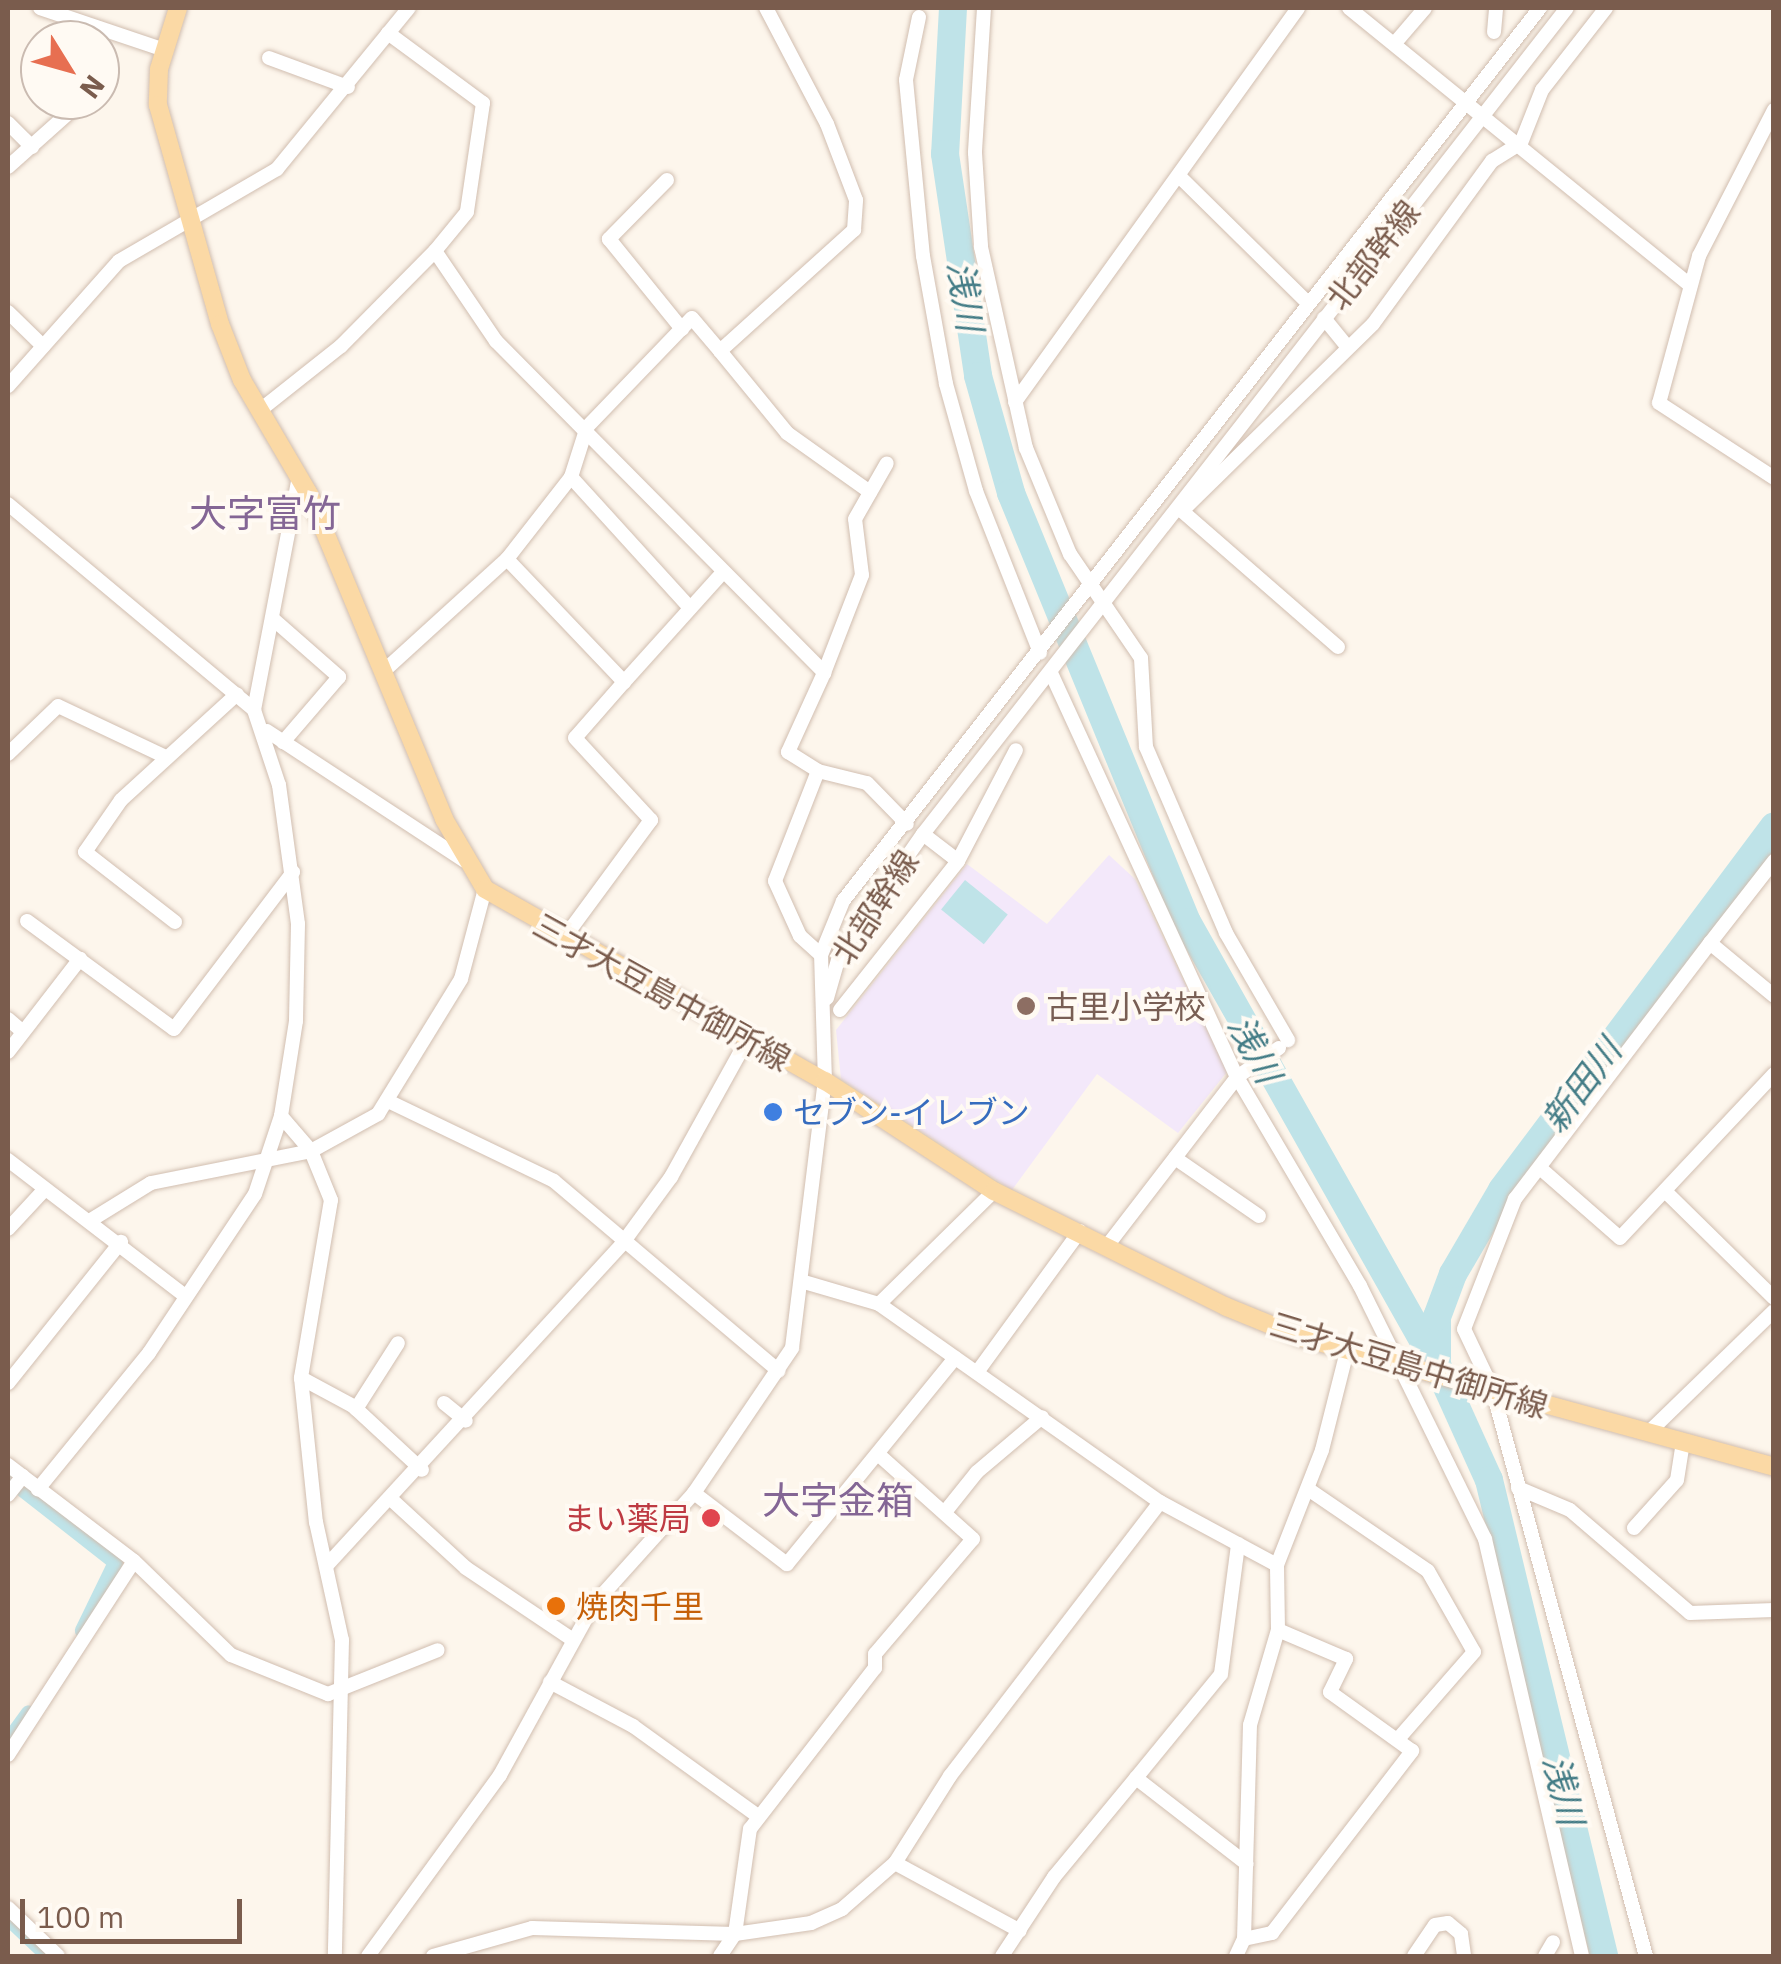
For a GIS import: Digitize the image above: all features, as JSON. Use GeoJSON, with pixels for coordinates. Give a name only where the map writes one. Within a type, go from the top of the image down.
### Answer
{"type":"FeatureCollection","features":[{"type":"Feature","properties":{"kind":"main road","name":"三才大豆島中御所線"},"geometry":{"type":"LineString","coordinates":[[178,8],[164,50],[158,104],[220,324],[259,411],[299,477],[386,669],[466,860],[486,889],[564,938],[824,1081],[994,1191],[1228,1307],[1348,1351],[1774,1468]]}},
{"type":"Feature","properties":{"kind":"street"},"geometry":{"type":"LineString","coordinates":[[40,8],[164,50]]}},
{"type":"Feature","properties":{"kind":"street"},"geometry":{"type":"LineString","coordinates":[[8,386],[119,261],[277,169],[348,87],[408,8]]}},
{"type":"Feature","properties":{"kind":"street"},"geometry":{"type":"LineString","coordinates":[[720,351],[854,230],[856,200],[827,124],[766,8]]}},
{"type":"Feature","properties":{"kind":"street"},"geometry":{"type":"LineString","coordinates":[[984,8],[975,153],[981,247],[1015,402],[1057,528],[1106,598],[1141,658],[1146,746],[1192,862],[1284,1044],[1242,1075],[1107,1246]]}},
{"type":"Feature","properties":{"kind":"street"},"geometry":{"type":"LineString","coordinates":[[1015,402],[1298,8]]}},
{"type":"Feature","properties":{"kind":"street"},"geometry":{"type":"LineString","coordinates":[[1349,8],[1521,142],[1689,284]]}},
{"type":"Feature","properties":{"kind":"street"},"geometry":{"type":"LineString","coordinates":[[1395,44],[1425,8]]}},
{"type":"Feature","properties":{"kind":"street"},"geometry":{"type":"LineString","coordinates":[[1494,32],[1496,8]]}},
{"type":"Feature","properties":{"kind":"street","name":"北部幹線"},"geometry":{"type":"LineString","coordinates":[[823,1029],[821,955],[843,901],[907,824],[1540,8]]}},
{"type":"Feature","properties":{"kind":"street","name":"北部幹線"},"geometry":{"type":"LineString","coordinates":[[823,1029],[840,952],[923,834],[1566,8]]}},
{"type":"Feature","properties":{"kind":"street"},"geometry":{"type":"LineString","coordinates":[[1338,647],[1182,511],[1373,324],[1492,160],[1521,142],[1542,90],[1606,8]]}},
{"type":"Feature","properties":{"kind":"street"},"geometry":{"type":"LineString","coordinates":[[919,16],[906,80],[923,256],[946,384],[976,491],[1040,653]]}},
{"type":"Feature","properties":{"kind":"street"},"geometry":{"type":"LineString","coordinates":[[259,411],[341,346],[467,212],[483,103],[388,33]]}},
{"type":"Feature","properties":{"kind":"street"},"geometry":{"type":"LineString","coordinates":[[269,58],[348,87]]}},
{"type":"Feature","properties":{"kind":"street"},"geometry":{"type":"LineString","coordinates":[[1774,110],[1689,284],[1659,403],[1774,478]]}},
{"type":"Feature","properties":{"kind":"street"},"geometry":{"type":"LineString","coordinates":[[8,167],[61,120]]}},
{"type":"Feature","properties":{"kind":"street"},"geometry":{"type":"LineString","coordinates":[[8,124],[32,147]]}},
{"type":"Feature","properties":{"kind":"street"},"geometry":{"type":"LineString","coordinates":[[1179,176],[1308,303]]}},
{"type":"Feature","properties":{"kind":"street"},"geometry":{"type":"LineString","coordinates":[[666,180],[608,239],[682,329]]}},
{"type":"Feature","properties":{"kind":"street"},"geometry":{"type":"LineString","coordinates":[[434,251],[496,341],[587,427],[723,572],[824,672]]}},
{"type":"Feature","properties":{"kind":"street"},"geometry":{"type":"LineString","coordinates":[[8,312],[43,346]]}},
{"type":"Feature","properties":{"kind":"street"},"geometry":{"type":"LineString","coordinates":[[386,669],[507,559],[571,477],[587,427],[692,318],[787,433],[870,492]]}},
{"type":"Feature","properties":{"kind":"street"},"geometry":{"type":"LineString","coordinates":[[1324,318],[1347,346]]}},
{"type":"Feature","properties":{"kind":"street"},"geometry":{"type":"LineString","coordinates":[[888,463],[855,518],[862,575],[788,752],[818,771],[867,783],[907,824]]}},
{"type":"Feature","properties":{"kind":"street"},"geometry":{"type":"LineString","coordinates":[[254,710],[299,477]]}},
{"type":"Feature","properties":{"kind":"street"},"geometry":{"type":"LineString","coordinates":[[571,477],[690,608]]}},
{"type":"Feature","properties":{"kind":"street"},"geometry":{"type":"LineString","coordinates":[[8,504],[237,694],[254,710],[267,731],[292,872],[299,975],[282,1116],[269,1160],[150,1353],[38,1489]]}},
{"type":"Feature","properties":{"kind":"street"},"geometry":{"type":"LineString","coordinates":[[507,559],[624,682]]}},
{"type":"Feature","properties":{"kind":"street"},"geometry":{"type":"LineString","coordinates":[[564,938],[651,820],[575,738],[723,572]]}},
{"type":"Feature","properties":{"kind":"street"},"geometry":{"type":"LineString","coordinates":[[273,619],[339,677],[283,742]]}},
{"type":"Feature","properties":{"kind":"street"},"geometry":{"type":"LineString","coordinates":[[1053,669],[1242,1075],[1401,1363],[1485,1539],[1582,1956]]}},
{"type":"Feature","properties":{"kind":"street"},"geometry":{"type":"LineString","coordinates":[[175,922],[84,852],[164,756],[237,694]]}},
{"type":"Feature","properties":{"kind":"street"},"geometry":{"type":"LineString","coordinates":[[8,754],[58,706],[164,756]]}},
{"type":"Feature","properties":{"kind":"street"},"geometry":{"type":"LineString","coordinates":[[267,731],[466,860]]}},
{"type":"Feature","properties":{"kind":"street"},"geometry":{"type":"LineString","coordinates":[[840,1010],[958,861],[1016,750]]}},
{"type":"Feature","properties":{"kind":"street"},"geometry":{"type":"LineString","coordinates":[[818,771],[775,881],[800,936],[821,955]]}},
{"type":"Feature","properties":{"kind":"street"},"geometry":{"type":"LineString","coordinates":[[923,834],[958,861]]}},
{"type":"Feature","properties":{"kind":"street"},"geometry":{"type":"LineString","coordinates":[[1646,1956],[1492,1388],[1464,1329],[1500,1226],[1774,861]]}},
{"type":"Feature","properties":{"kind":"street"},"geometry":{"type":"LineString","coordinates":[[27,921],[174,1028],[292,872]]}},
{"type":"Feature","properties":{"kind":"street"},"geometry":{"type":"LineString","coordinates":[[91,1220],[151,1183],[312,1151],[388,1102],[462,980],[486,889]]}},
{"type":"Feature","properties":{"kind":"street"},"geometry":{"type":"LineString","coordinates":[[1710,943],[1774,996]]}},
{"type":"Feature","properties":{"kind":"street"},"geometry":{"type":"LineString","coordinates":[[8,1052],[80,959]]}},
{"type":"Feature","properties":{"kind":"street"},"geometry":{"type":"LineString","coordinates":[[8,1018],[22,1031]]}},
{"type":"Feature","properties":{"kind":"street"},"geometry":{"type":"LineString","coordinates":[[368,1956],[500,1776],[594,1604],[694,1493],[792,1348],[804,1282],[824,1081],[823,1029]]}},
{"type":"Feature","properties":{"kind":"street"},"geometry":{"type":"LineString","coordinates":[[327,1565],[422,1470],[622,1244],[671,1177],[748,1038]]}},
{"type":"Feature","properties":{"kind":"street"},"geometry":{"type":"LineString","coordinates":[[1540,1168],[1620,1238],[1668,1194],[1774,1074]]}},
{"type":"Feature","properties":{"kind":"street"},"geometry":{"type":"LineString","coordinates":[[388,1102],[538,1171],[778,1371]]}},
{"type":"Feature","properties":{"kind":"street"},"geometry":{"type":"LineString","coordinates":[[282,1116],[312,1151],[331,1212],[301,1378],[327,1565],[342,1640],[335,1956]]}},
{"type":"Feature","properties":{"kind":"street"},"geometry":{"type":"LineString","coordinates":[[1175,1158],[1233,1207],[1259,1216]]}},
{"type":"Feature","properties":{"kind":"street"},"geometry":{"type":"LineString","coordinates":[[8,1160],[121,1242],[185,1296]]}},
{"type":"Feature","properties":{"kind":"street"},"geometry":{"type":"LineString","coordinates":[[8,1229],[45,1189]]}},
{"type":"Feature","properties":{"kind":"street"},"geometry":{"type":"LineString","coordinates":[[879,1304],[994,1191]]}},
{"type":"Feature","properties":{"kind":"street"},"geometry":{"type":"LineString","coordinates":[[1668,1194],[1774,1298]]}},
{"type":"Feature","properties":{"kind":"street"},"geometry":{"type":"LineString","coordinates":[[978,1371],[1080,1232]]}},
{"type":"Feature","properties":{"kind":"street"},"geometry":{"type":"LineString","coordinates":[[8,1383],[121,1242]]}},
{"type":"Feature","properties":{"kind":"street"},"geometry":{"type":"LineString","coordinates":[[804,1282],[879,1304],[1160,1502],[1278,1565]]}},
{"type":"Feature","properties":{"kind":"street"},"geometry":{"type":"LineString","coordinates":[[1648,1433],[1774,1311]]}},
{"type":"Feature","properties":{"kind":"street"},"geometry":{"type":"LineString","coordinates":[[356,1408],[398,1343]]}},
{"type":"Feature","properties":{"kind":"street"},"geometry":{"type":"LineString","coordinates":[[1236,1956],[1244,1939],[1250,1725],[1278,1630],[1278,1565],[1308,1488],[1348,1351]]}},
{"type":"Feature","properties":{"kind":"street"},"geometry":{"type":"LineString","coordinates":[[694,1493],[787,1564],[955,1358]]}},
{"type":"Feature","properties":{"kind":"street"},"geometry":{"type":"LineString","coordinates":[[301,1378],[356,1408],[422,1470]]}},
{"type":"Feature","properties":{"kind":"street"},"geometry":{"type":"LineString","coordinates":[[444,1403],[466,1421]]}},
{"type":"Feature","properties":{"kind":"street"},"geometry":{"type":"LineString","coordinates":[[946,1512],[977,1472],[1042,1417]]}},
{"type":"Feature","properties":{"kind":"street"},"geometry":{"type":"LineString","coordinates":[[1634,1528],[1677,1480],[1684,1443]]}},
{"type":"Feature","properties":{"kind":"street"},"geometry":{"type":"LineString","coordinates":[[720,1956],[735,1934],[744,1849],[759,1817],[874,1668],[875,1654],[973,1539],[879,1455]]}},
{"type":"Feature","properties":{"kind":"street"},"geometry":{"type":"LineString","coordinates":[[8,1465],[134,1561],[231,1655],[340,1692],[438,1650]]}},
{"type":"Feature","properties":{"kind":"street"},"geometry":{"type":"LineString","coordinates":[[8,1495],[23,1476]]}},
{"type":"Feature","properties":{"kind":"street"},"geometry":{"type":"LineString","coordinates":[[1308,1488],[1428,1571],[1474,1652],[1399,1738]]}},
{"type":"Feature","properties":{"kind":"street"},"geometry":{"type":"LineString","coordinates":[[1518,1488],[1570,1510],[1690,1613],[1774,1610]]}},
{"type":"Feature","properties":{"kind":"street"},"geometry":{"type":"LineString","coordinates":[[392,1500],[466,1568],[574,1640]]}},
{"type":"Feature","properties":{"kind":"street"},"geometry":{"type":"LineString","coordinates":[[433,1956],[532,1928],[735,1934],[842,1910],[894,1863],[950,1776],[1160,1502]]}},
{"type":"Feature","properties":{"kind":"street"},"geometry":{"type":"LineString","coordinates":[[1002,1956],[1136,1778],[1221,1674],[1238,1544]]}},
{"type":"Feature","properties":{"kind":"street"},"geometry":{"type":"LineString","coordinates":[[8,1755],[134,1561]]}},
{"type":"Feature","properties":{"kind":"street"},"geometry":{"type":"LineString","coordinates":[[1244,1939],[1272,1933],[1412,1751],[1330,1692],[1346,1659],[1278,1630]]}},
{"type":"Feature","properties":{"kind":"street"},"geometry":{"type":"LineString","coordinates":[[550,1682],[633,1726],[759,1817]]}},
{"type":"Feature","properties":{"kind":"street"},"geometry":{"type":"LineString","coordinates":[[1136,1778],[1247,1864]]}},
{"type":"Feature","properties":{"kind":"street"},"geometry":{"type":"LineString","coordinates":[[894,1863],[1020,1931]]}},
{"type":"Feature","properties":{"kind":"street"},"geometry":{"type":"LineString","coordinates":[[8,1908],[58,1956]]}},
{"type":"Feature","properties":{"kind":"street"},"geometry":{"type":"LineString","coordinates":[[1414,1956],[1435,1926],[1448,1923],[1462,1934],[1464,1956]]}},
{"type":"Feature","properties":{"kind":"street"},"geometry":{"type":"LineString","coordinates":[[1545,1956],[1553,1942]]}},
{"type":"Feature","properties":{"kind":"shaded area","name":"古里小学校"},"geometry":{"type":"Polygon","coordinates":[[[1109,855],[1135,879],[1227,1072],[1178,1133],[1097,1074],[1012,1190],[841,1079],[836,1030],[967,864],[1047,924],[1109,855]]]}},
{"type":"Feature","properties":{"kind":"water"},"geometry":{"type":"Polygon","coordinates":[[[965,880],[1008,915],[984,944],[941,910],[965,880]]]}},
{"type":"Feature","properties":{"kind":"waterway","name":"浅川"},"geometry":{"type":"LineString","coordinates":[[953,8],[945,154],[978,376],[1011,493],[1187,922],[1437,1365],[1489,1480],[1604,1956]]}},
{"type":"Feature","properties":{"kind":"waterway","name":"新田川"},"geometry":{"type":"LineString","coordinates":[[1437,1358],[1437,1317],[1453,1274],[1502,1190],[1774,826]]}},
{"type":"Feature","properties":{"kind":"waterway"},"geometry":{"type":"LineString","coordinates":[[22,1489],[115,1562],[82,1630]]}},
{"type":"Feature","properties":{"kind":"waterway"},"geometry":{"type":"LineString","coordinates":[[8,1740],[28,1712]]}},
{"type":"Feature","properties":{"kind":"waterway"},"geometry":{"type":"LineString","coordinates":[[8,1918],[48,1956]]}},
{"type":"Feature","properties":{"kind":"place","name":"古里小学校"},"geometry":{"type":"Point","coordinates":[1026,1006]}},
{"type":"Feature","properties":{"kind":"place","name":"セブン-イレブン"},"geometry":{"type":"Point","coordinates":[773,1112]}},
{"type":"Feature","properties":{"kind":"place","name":"まい薬局"},"geometry":{"type":"Point","coordinates":[711,1518]}},
{"type":"Feature","properties":{"kind":"place","name":"焼肉千里"},"geometry":{"type":"Point","coordinates":[556,1606]}},
{"type":"Feature","properties":{"kind":"district","name":"大字富竹"},"geometry":{"type":"Point","coordinates":[265,513]}},
{"type":"Feature","properties":{"kind":"district","name":"大字金箱"},"geometry":{"type":"Point","coordinates":[838,1500]}}]}
